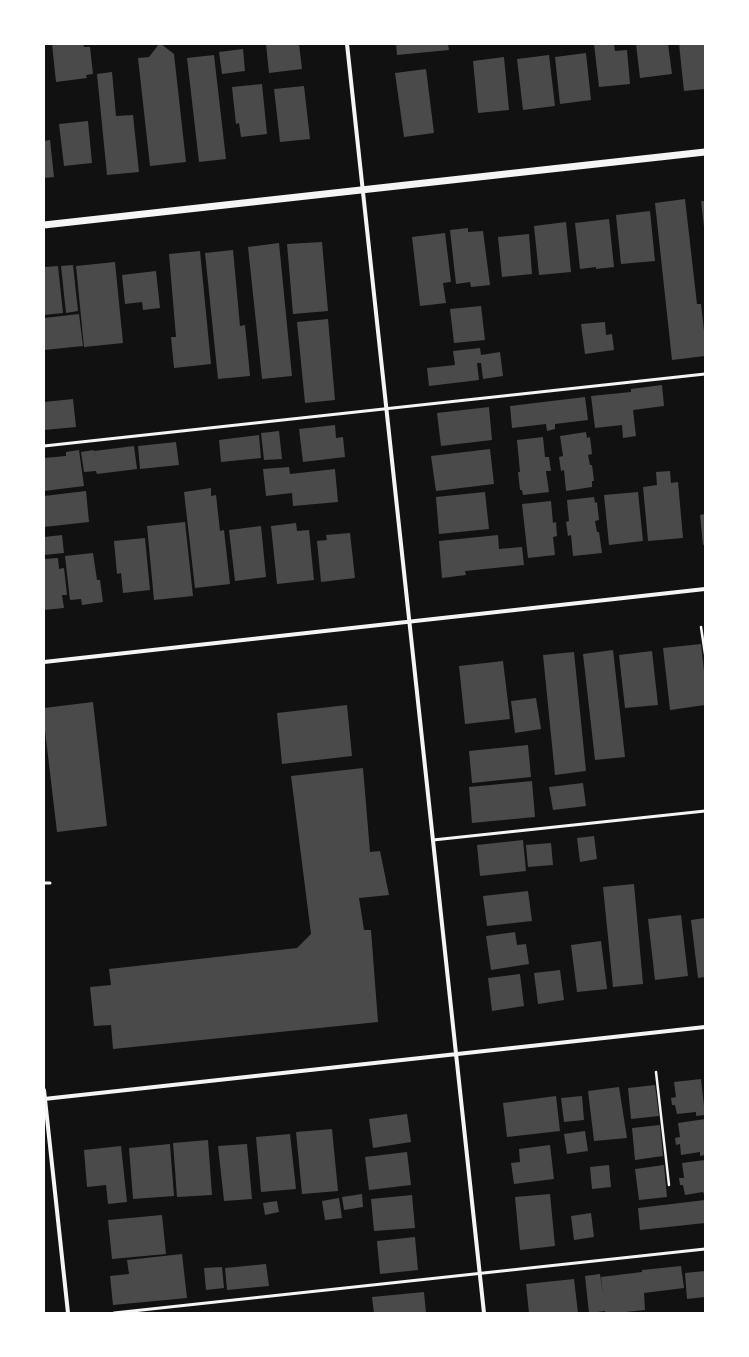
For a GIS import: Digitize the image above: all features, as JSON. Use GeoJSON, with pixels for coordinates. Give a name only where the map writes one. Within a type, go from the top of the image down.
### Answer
{"type":"FeatureCollection","features":[{"type":"Feature","properties":{"kind":"street"},"geometry":{"type":"LineString","coordinates":[[347,44],[484,1313]]}},
{"type":"Feature","properties":{"kind":"street"},"geometry":{"type":"LineString","coordinates":[[44,225],[705,152]]}},
{"type":"Feature","properties":{"kind":"street"},"geometry":{"type":"LineString","coordinates":[[44,662],[705,590]]}},
{"type":"Feature","properties":{"kind":"street"},"geometry":{"type":"LineString","coordinates":[[44,1099],[705,1027]]}},
{"type":"Feature","properties":{"kind":"street"},"geometry":{"type":"LineString","coordinates":[[44,1090],[68,1313]]}},
{"type":"Feature","properties":{"kind":"lane"},"geometry":{"type":"LineString","coordinates":[[44,446],[705,374]]}},
{"type":"Feature","properties":{"kind":"lane"},"geometry":{"type":"LineString","coordinates":[[433,840],[705,811]]}},
{"type":"Feature","properties":{"kind":"lane"},"geometry":{"type":"LineString","coordinates":[[44,883],[50,883]]}},
{"type":"Feature","properties":{"kind":"lane"},"geometry":{"type":"LineString","coordinates":[[114,1313],[705,1249]]}},
{"type":"Feature","properties":{"kind":"path"},"geometry":{"type":"LineString","coordinates":[[701,627],[705,654]]}},
{"type":"Feature","properties":{"kind":"path"},"geometry":{"type":"LineString","coordinates":[[656,1072],[669,1185]]}},
{"type":"Feature","properties":{"kind":"building"},"geometry":{"type":"Polygon","coordinates":[[[52,44],[83,44],[84,47],[90,47],[93,74],[86,75],[87,78],[56,82],[52,44]]]}},
{"type":"Feature","properties":{"kind":"building"},"geometry":{"type":"Polygon","coordinates":[[[159,44],[174,54],[186,162],[150,166],[138,58],[149,57],[159,44]]]}},
{"type":"Feature","properties":{"kind":"building"},"geometry":{"type":"Polygon","coordinates":[[[266,44],[299,44],[302,69],[269,73],[266,44]]]}},
{"type":"Feature","properties":{"kind":"building"},"geometry":{"type":"Polygon","coordinates":[[[396,44],[448,44],[449,50],[397,55],[396,44]]]}},
{"type":"Feature","properties":{"kind":"building"},"geometry":{"type":"Polygon","coordinates":[[[594,44],[614,44],[615,51],[627,50],[630,84],[599,87],[594,44]]]}},
{"type":"Feature","properties":{"kind":"building"},"geometry":{"type":"Polygon","coordinates":[[[636,44],[668,44],[672,74],[640,78],[636,44]]]}},
{"type":"Feature","properties":{"kind":"building"},"geometry":{"type":"Polygon","coordinates":[[[679,44],[705,44],[705,89],[684,91],[679,44]]]}},
{"type":"Feature","properties":{"kind":"building"},"geometry":{"type":"Polygon","coordinates":[[[243,49],[245,71],[222,74],[219,52],[243,49]]]}},
{"type":"Feature","properties":{"kind":"building"},"geometry":{"type":"Polygon","coordinates":[[[586,53],[591,100],[560,104],[555,57],[586,53]]]}},
{"type":"Feature","properties":{"kind":"building"},"geometry":{"type":"Polygon","coordinates":[[[214,55],[226,159],[199,162],[187,58],[214,55]]]}},
{"type":"Feature","properties":{"kind":"building"},"geometry":{"type":"Polygon","coordinates":[[[549,55],[555,106],[523,110],[517,59],[549,55]]]}},
{"type":"Feature","properties":{"kind":"building"},"geometry":{"type":"Polygon","coordinates":[[[504,57],[509,110],[478,113],[473,61],[504,57]]]}},
{"type":"Feature","properties":{"kind":"building"},"geometry":{"type":"Polygon","coordinates":[[[426,69],[434,133],[404,137],[395,73],[426,69]]]}},
{"type":"Feature","properties":{"kind":"building"},"geometry":{"type":"Polygon","coordinates":[[[112,72],[116,116],[133,115],[139,172],[107,175],[97,74],[112,72]]]}},
{"type":"Feature","properties":{"kind":"building"},"geometry":{"type":"Polygon","coordinates":[[[262,84],[267,134],[241,137],[239,123],[236,124],[232,87],[262,84]]]}},
{"type":"Feature","properties":{"kind":"building"},"geometry":{"type":"Polygon","coordinates":[[[304,86],[310,139],[280,142],[274,89],[304,86]]]}},
{"type":"Feature","properties":{"kind":"building"},"geometry":{"type":"Polygon","coordinates":[[[88,121],[92,163],[64,166],[59,124],[88,121]]]}},
{"type":"Feature","properties":{"kind":"building"},"geometry":{"type":"Polygon","coordinates":[[[50,140],[54,177],[44,178],[44,141],[50,140]]]}},
{"type":"Feature","properties":{"kind":"building"},"geometry":{"type":"Polygon","coordinates":[[[685,199],[697,304],[701,304],[705,340],[705,356],[672,360],[655,203],[685,199]]]}},
{"type":"Feature","properties":{"kind":"building"},"geometry":{"type":"Polygon","coordinates":[[[701,201],[705,201],[705,227],[704,227],[701,201]]]}},
{"type":"Feature","properties":{"kind":"building"},"geometry":{"type":"Polygon","coordinates":[[[650,211],[655,261],[621,264],[616,215],[650,211]]]}},
{"type":"Feature","properties":{"kind":"building"},"geometry":{"type":"Polygon","coordinates":[[[609,219],[614,267],[580,269],[575,223],[609,219]]]}},
{"type":"Feature","properties":{"kind":"building"},"geometry":{"type":"Polygon","coordinates":[[[566,222],[571,272],[539,275],[534,226],[566,222]]]}},
{"type":"Feature","properties":{"kind":"building"},"geometry":{"type":"Polygon","coordinates":[[[468,228],[468,232],[483,231],[490,285],[471,287],[470,282],[456,284],[450,230],[468,228]]]}},
{"type":"Feature","properties":{"kind":"building"},"geometry":{"type":"Polygon","coordinates":[[[445,233],[451,282],[443,283],[446,303],[420,306],[412,237],[445,233]]]}},
{"type":"Feature","properties":{"kind":"building"},"geometry":{"type":"Polygon","coordinates":[[[529,234],[532,274],[502,277],[498,237],[529,234]]]}},
{"type":"Feature","properties":{"kind":"building"},"geometry":{"type":"Polygon","coordinates":[[[322,242],[328,311],[293,314],[287,244],[322,242]]]}},
{"type":"Feature","properties":{"kind":"building"},"geometry":{"type":"Polygon","coordinates":[[[279,243],[292,376],[262,379],[248,247],[279,243]]]}},
{"type":"Feature","properties":{"kind":"building"},"geometry":{"type":"Polygon","coordinates":[[[233,250],[240,326],[245,325],[250,376],[218,379],[205,253],[233,250]]]}},
{"type":"Feature","properties":{"kind":"building"},"geometry":{"type":"Polygon","coordinates":[[[200,251],[211,364],[174,368],[171,337],[176,337],[169,254],[200,251]]]}},
{"type":"Feature","properties":{"kind":"building"},"geometry":{"type":"Polygon","coordinates":[[[115,262],[123,343],[84,347],[76,266],[115,262]]]}},
{"type":"Feature","properties":{"kind":"building"},"geometry":{"type":"Polygon","coordinates":[[[73,265],[78,311],[66,313],[61,266],[73,265]]]}},
{"type":"Feature","properties":{"kind":"building"},"geometry":{"type":"Polygon","coordinates":[[[58,266],[63,313],[44,315],[44,267],[58,266]]]}},
{"type":"Feature","properties":{"kind":"building"},"geometry":{"type":"Polygon","coordinates":[[[156,271],[160,308],[143,310],[142,302],[125,304],[122,275],[156,271]]]}},
{"type":"Feature","properties":{"kind":"building"},"geometry":{"type":"Polygon","coordinates":[[[481,306],[485,340],[454,343],[450,309],[481,306]]]}},
{"type":"Feature","properties":{"kind":"building"},"geometry":{"type":"Polygon","coordinates":[[[79,314],[83,346],[44,350],[44,318],[79,314]]]}},
{"type":"Feature","properties":{"kind":"building"},"geometry":{"type":"Polygon","coordinates":[[[328,319],[335,400],[305,403],[297,322],[328,319]]]}},
{"type":"Feature","properties":{"kind":"building"},"geometry":{"type":"Polygon","coordinates":[[[605,322],[606,335],[612,334],[614,350],[585,354],[581,324],[605,322]]]}},
{"type":"Feature","properties":{"kind":"building"},"geometry":{"type":"Polygon","coordinates":[[[480,348],[481,355],[500,352],[503,376],[483,379],[481,363],[477,363],[479,380],[429,386],[427,368],[455,365],[453,351],[480,348]]]}},
{"type":"Feature","properties":{"kind":"building"},"geometry":{"type":"Polygon","coordinates":[[[662,385],[664,406],[633,410],[636,436],[623,438],[622,425],[595,428],[591,396],[631,392],[631,389],[662,385]]]}},
{"type":"Feature","properties":{"kind":"building"},"geometry":{"type":"Polygon","coordinates":[[[585,397],[588,420],[555,424],[555,429],[547,431],[546,424],[512,428],[510,406],[585,397]]]}},
{"type":"Feature","properties":{"kind":"building"},"geometry":{"type":"Polygon","coordinates":[[[73,399],[76,427],[44,430],[44,402],[73,399]]]}},
{"type":"Feature","properties":{"kind":"building"},"geometry":{"type":"Polygon","coordinates":[[[489,407],[492,440],[441,446],[437,413],[489,407]]]}},
{"type":"Feature","properties":{"kind":"building"},"geometry":{"type":"Polygon","coordinates":[[[335,425],[336,438],[343,437],[345,457],[303,462],[299,429],[335,425]]]}},
{"type":"Feature","properties":{"kind":"building"},"geometry":{"type":"Polygon","coordinates":[[[279,431],[282,459],[264,460],[261,433],[279,431]]]}},
{"type":"Feature","properties":{"kind":"building"},"geometry":{"type":"Polygon","coordinates":[[[586,432],[587,438],[590,437],[592,454],[588,455],[590,465],[592,465],[594,481],[592,481],[592,487],[566,491],[564,470],[561,471],[559,457],[563,456],[560,436],[586,432]]]}},
{"type":"Feature","properties":{"kind":"building"},"geometry":{"type":"Polygon","coordinates":[[[259,435],[261,458],[221,462],[219,440],[259,435]]]}},
{"type":"Feature","properties":{"kind":"building"},"geometry":{"type":"Polygon","coordinates":[[[543,437],[545,457],[549,457],[551,471],[546,471],[549,492],[523,495],[522,490],[520,490],[518,472],[520,472],[517,440],[543,437]]]}},
{"type":"Feature","properties":{"kind":"building"},"geometry":{"type":"Polygon","coordinates":[[[176,442],[179,465],[140,469],[138,446],[176,442]]]}},
{"type":"Feature","properties":{"kind":"building"},"geometry":{"type":"Polygon","coordinates":[[[134,446],[137,469],[97,474],[96,471],[84,472],[81,452],[134,446]]]}},
{"type":"Feature","properties":{"kind":"building"},"geometry":{"type":"Polygon","coordinates":[[[490,449],[494,484],[436,491],[431,456],[490,449]]]}},
{"type":"Feature","properties":{"kind":"building"},"geometry":{"type":"Polygon","coordinates":[[[79,450],[84,486],[44,491],[44,458],[66,456],[66,452],[79,450]]]}},
{"type":"Feature","properties":{"kind":"building"},"geometry":{"type":"Polygon","coordinates":[[[289,467],[290,474],[335,469],[338,502],[293,506],[292,493],[266,496],[263,469],[289,467]]]}},
{"type":"Feature","properties":{"kind":"building"},"geometry":{"type":"Polygon","coordinates":[[[670,471],[671,483],[678,482],[683,538],[648,541],[643,487],[657,485],[656,472],[670,471]]]}},
{"type":"Feature","properties":{"kind":"building"},"geometry":{"type":"Polygon","coordinates":[[[211,488],[211,496],[216,495],[220,531],[224,530],[230,584],[195,588],[184,492],[211,488]]]}},
{"type":"Feature","properties":{"kind":"building"},"geometry":{"type":"Polygon","coordinates":[[[86,491],[89,522],[44,527],[44,496],[86,491]]]}},
{"type":"Feature","properties":{"kind":"building"},"geometry":{"type":"Polygon","coordinates":[[[485,492],[489,529],[439,534],[436,497],[485,492]]]}},
{"type":"Feature","properties":{"kind":"building"},"geometry":{"type":"Polygon","coordinates":[[[638,492],[643,541],[609,545],[604,495],[638,492]]]}},
{"type":"Feature","properties":{"kind":"building"},"geometry":{"type":"Polygon","coordinates":[[[594,497],[595,503],[597,502],[599,520],[595,521],[597,532],[599,532],[602,553],[573,556],[571,535],[568,536],[566,522],[569,521],[567,500],[594,497]]]}},
{"type":"Feature","properties":{"kind":"building"},"geometry":{"type":"Polygon","coordinates":[[[551,501],[553,523],[556,522],[557,536],[553,537],[555,555],[528,558],[522,504],[551,501]]]}},
{"type":"Feature","properties":{"kind":"building"},"geometry":{"type":"Polygon","coordinates":[[[705,514],[705,544],[703,545],[700,515],[705,514]]]}},
{"type":"Feature","properties":{"kind":"building"},"geometry":{"type":"Polygon","coordinates":[[[185,522],[193,596],[154,600],[147,526],[185,522]]]}},
{"type":"Feature","properties":{"kind":"building"},"geometry":{"type":"Polygon","coordinates":[[[296,523],[297,531],[309,530],[314,580],[277,584],[271,526],[296,523]]]}},
{"type":"Feature","properties":{"kind":"building"},"geometry":{"type":"Polygon","coordinates":[[[261,526],[266,577],[235,581],[229,530],[261,526]]]}},
{"type":"Feature","properties":{"kind":"building"},"geometry":{"type":"Polygon","coordinates":[[[350,533],[355,578],[321,582],[317,541],[327,540],[326,535],[350,533]]]}},
{"type":"Feature","properties":{"kind":"building"},"geometry":{"type":"Polygon","coordinates":[[[62,535],[64,553],[44,555],[44,537],[62,535]]]}},
{"type":"Feature","properties":{"kind":"building"},"geometry":{"type":"Polygon","coordinates":[[[498,535],[499,549],[522,547],[524,565],[465,571],[466,575],[442,578],[439,541],[498,535]]]}},
{"type":"Feature","properties":{"kind":"building"},"geometry":{"type":"Polygon","coordinates":[[[145,538],[150,590],[123,593],[121,573],[117,574],[114,541],[145,538]]]}},
{"type":"Feature","properties":{"kind":"building"},"geometry":{"type":"Polygon","coordinates":[[[93,553],[97,580],[100,580],[103,602],[82,605],[81,599],[70,600],[65,556],[93,553]]]}},
{"type":"Feature","properties":{"kind":"building"},"geometry":{"type":"Polygon","coordinates":[[[58,558],[59,569],[64,568],[67,595],[62,595],[64,608],[44,610],[44,559],[58,558]]]}},
{"type":"Feature","properties":{"kind":"building"},"geometry":{"type":"Polygon","coordinates":[[[701,644],[705,680],[705,705],[670,710],[663,648],[701,644]]]}},
{"type":"Feature","properties":{"kind":"building"},"geometry":{"type":"Polygon","coordinates":[[[613,650],[625,757],[595,760],[583,654],[613,650]]]}},
{"type":"Feature","properties":{"kind":"building"},"geometry":{"type":"Polygon","coordinates":[[[652,651],[658,705],[625,708],[619,655],[652,651]]]}},
{"type":"Feature","properties":{"kind":"building"},"geometry":{"type":"Polygon","coordinates":[[[574,652],[586,771],[555,775],[543,655],[574,652]]]}},
{"type":"Feature","properties":{"kind":"building"},"geometry":{"type":"Polygon","coordinates":[[[503,661],[510,719],[465,724],[459,666],[503,661]]]}},
{"type":"Feature","properties":{"kind":"building"},"geometry":{"type":"Polygon","coordinates":[[[536,698],[541,729],[515,733],[511,701],[536,698]]]}},
{"type":"Feature","properties":{"kind":"building"},"geometry":{"type":"Polygon","coordinates":[[[93,702],[107,826],[57,832],[44,722],[44,708],[93,702]]]}},
{"type":"Feature","properties":{"kind":"building"},"geometry":{"type":"Polygon","coordinates":[[[347,705],[352,756],[282,764],[277,713],[347,705]]]}},
{"type":"Feature","properties":{"kind":"building"},"geometry":{"type":"Polygon","coordinates":[[[528,745],[531,777],[472,783],[469,751],[528,745]]]}},
{"type":"Feature","properties":{"kind":"building"},"geometry":{"type":"Polygon","coordinates":[[[363,768],[370,852],[380,851],[389,895],[359,898],[364,930],[371,930],[378,1022],[113,1049],[111,1025],[94,1026],[90,987],[111,985],[109,969],[297,948],[311,934],[291,776],[363,768]]]}},
{"type":"Feature","properties":{"kind":"building"},"geometry":{"type":"Polygon","coordinates":[[[532,781],[535,817],[472,823],[469,787],[532,781]]]}},
{"type":"Feature","properties":{"kind":"building"},"geometry":{"type":"Polygon","coordinates":[[[583,783],[586,806],[553,810],[549,787],[583,783]]]}},
{"type":"Feature","properties":{"kind":"building"},"geometry":{"type":"Polygon","coordinates":[[[594,836],[597,859],[580,862],[577,838],[594,836]]]}},
{"type":"Feature","properties":{"kind":"building"},"geometry":{"type":"Polygon","coordinates":[[[523,840],[526,871],[480,876],[477,845],[523,840]]]}},
{"type":"Feature","properties":{"kind":"building"},"geometry":{"type":"Polygon","coordinates":[[[551,843],[553,865],[528,867],[526,845],[551,843]]]}},
{"type":"Feature","properties":{"kind":"building"},"geometry":{"type":"Polygon","coordinates":[[[634,884],[643,984],[613,987],[603,887],[634,884]]]}},
{"type":"Feature","properties":{"kind":"building"},"geometry":{"type":"Polygon","coordinates":[[[528,891],[532,921],[487,926],[483,896],[528,891]]]}},
{"type":"Feature","properties":{"kind":"building"},"geometry":{"type":"Polygon","coordinates":[[[681,915],[688,976],[655,980],[648,919],[681,915]]]}},
{"type":"Feature","properties":{"kind":"building"},"geometry":{"type":"Polygon","coordinates":[[[705,918],[705,977],[698,978],[691,920],[705,918]]]}},
{"type":"Feature","properties":{"kind":"building"},"geometry":{"type":"Polygon","coordinates":[[[515,932],[517,945],[526,944],[529,964],[491,970],[486,936],[515,932]]]}},
{"type":"Feature","properties":{"kind":"building"},"geometry":{"type":"Polygon","coordinates":[[[601,941],[607,989],[577,992],[571,945],[601,941]]]}},
{"type":"Feature","properties":{"kind":"building"},"geometry":{"type":"Polygon","coordinates":[[[560,970],[564,1000],[538,1004],[534,973],[560,970]]]}},
{"type":"Feature","properties":{"kind":"building"},"geometry":{"type":"Polygon","coordinates":[[[520,974],[524,1006],[492,1011],[488,978],[520,974]]]}},
{"type":"Feature","properties":{"kind":"building"},"geometry":{"type":"Polygon","coordinates":[[[701,1079],[705,1115],[696,1116],[696,1112],[677,1114],[675,1105],[672,1105],[671,1098],[676,1097],[674,1082],[701,1079]]]}},
{"type":"Feature","properties":{"kind":"building"},"geometry":{"type":"Polygon","coordinates":[[[655,1085],[659,1116],[631,1119],[628,1088],[655,1085]]]}},
{"type":"Feature","properties":{"kind":"building"},"geometry":{"type":"Polygon","coordinates":[[[619,1087],[627,1138],[594,1141],[588,1091],[619,1087]]]}},
{"type":"Feature","properties":{"kind":"building"},"geometry":{"type":"Polygon","coordinates":[[[556,1096],[560,1131],[507,1137],[503,1103],[556,1096]]]}},
{"type":"Feature","properties":{"kind":"building"},"geometry":{"type":"Polygon","coordinates":[[[582,1096],[584,1120],[564,1122],[561,1098],[582,1096]]]}},
{"type":"Feature","properties":{"kind":"building"},"geometry":{"type":"Polygon","coordinates":[[[407,1114],[411,1142],[373,1148],[369,1119],[407,1114]]]}},
{"type":"Feature","properties":{"kind":"building"},"geometry":{"type":"Polygon","coordinates":[[[705,1119],[705,1155],[700,1156],[700,1152],[681,1155],[680,1144],[676,1145],[675,1138],[680,1137],[678,1123],[705,1119]]]}},
{"type":"Feature","properties":{"kind":"building"},"geometry":{"type":"Polygon","coordinates":[[[660,1125],[663,1156],[635,1160],[632,1128],[660,1125]]]}},
{"type":"Feature","properties":{"kind":"building"},"geometry":{"type":"Polygon","coordinates":[[[332,1129],[338,1191],[302,1194],[296,1132],[332,1129]]]}},
{"type":"Feature","properties":{"kind":"building"},"geometry":{"type":"Polygon","coordinates":[[[585,1131],[588,1151],[567,1154],[564,1134],[585,1131]]]}},
{"type":"Feature","properties":{"kind":"building"},"geometry":{"type":"Polygon","coordinates":[[[290,1134],[296,1189],[261,1192],[256,1137],[290,1134]]]}},
{"type":"Feature","properties":{"kind":"building"},"geometry":{"type":"Polygon","coordinates":[[[208,1140],[212,1195],[177,1197],[173,1143],[208,1140]]]}},
{"type":"Feature","properties":{"kind":"building"},"geometry":{"type":"Polygon","coordinates":[[[170,1144],[174,1196],[133,1199],[129,1148],[170,1144]]]}},
{"type":"Feature","properties":{"kind":"building"},"geometry":{"type":"Polygon","coordinates":[[[247,1144],[252,1199],[224,1201],[218,1146],[247,1144]]]}},
{"type":"Feature","properties":{"kind":"building"},"geometry":{"type":"Polygon","coordinates":[[[550,1145],[554,1179],[514,1184],[511,1163],[520,1162],[519,1149],[550,1145]]]}},
{"type":"Feature","properties":{"kind":"building"},"geometry":{"type":"Polygon","coordinates":[[[121,1146],[127,1202],[108,1204],[106,1185],[87,1187],[84,1150],[121,1146]]]}},
{"type":"Feature","properties":{"kind":"building"},"geometry":{"type":"Polygon","coordinates":[[[407,1152],[411,1185],[369,1190],[365,1157],[407,1152]]]}},
{"type":"Feature","properties":{"kind":"building"},"geometry":{"type":"Polygon","coordinates":[[[705,1160],[705,1197],[703,1192],[685,1195],[683,1185],[680,1185],[679,1178],[684,1178],[682,1163],[705,1160]]]}},
{"type":"Feature","properties":{"kind":"building"},"geometry":{"type":"Polygon","coordinates":[[[609,1165],[611,1187],[592,1189],[590,1167],[609,1165]]]}},
{"type":"Feature","properties":{"kind":"building"},"geometry":{"type":"Polygon","coordinates":[[[664,1165],[667,1197],[639,1200],[635,1169],[664,1165]]]}},
{"type":"Feature","properties":{"kind":"building"},"geometry":{"type":"Polygon","coordinates":[[[362,1194],[363,1207],[344,1210],[342,1197],[362,1194]]]}},
{"type":"Feature","properties":{"kind":"building"},"geometry":{"type":"Polygon","coordinates":[[[550,1194],[555,1246],[520,1250],[515,1197],[550,1194]]]}},
{"type":"Feature","properties":{"kind":"building"},"geometry":{"type":"Polygon","coordinates":[[[412,1195],[415,1228],[374,1231],[371,1199],[412,1195]]]}},
{"type":"Feature","properties":{"kind":"building"},"geometry":{"type":"Polygon","coordinates":[[[339,1198],[342,1218],[325,1220],[322,1201],[339,1198]]]}},
{"type":"Feature","properties":{"kind":"building"},"geometry":{"type":"Polygon","coordinates":[[[705,1200],[705,1223],[640,1230],[638,1208],[705,1200]]]}},
{"type":"Feature","properties":{"kind":"building"},"geometry":{"type":"Polygon","coordinates":[[[277,1201],[279,1212],[265,1215],[263,1203],[277,1201]]]}},
{"type":"Feature","properties":{"kind":"building"},"geometry":{"type":"Polygon","coordinates":[[[591,1213],[594,1237],[574,1240],[571,1216],[591,1213]]]}},
{"type":"Feature","properties":{"kind":"building"},"geometry":{"type":"Polygon","coordinates":[[[162,1215],[166,1254],[112,1259],[108,1220],[162,1215]]]}},
{"type":"Feature","properties":{"kind":"building"},"geometry":{"type":"Polygon","coordinates":[[[415,1237],[418,1270],[380,1274],[377,1241],[415,1237]]]}},
{"type":"Feature","properties":{"kind":"building"},"geometry":{"type":"Polygon","coordinates":[[[182,1254],[187,1298],[113,1305],[110,1276],[129,1274],[127,1260],[182,1254]]]}},
{"type":"Feature","properties":{"kind":"building"},"geometry":{"type":"Polygon","coordinates":[[[266,1264],[269,1286],[227,1290],[225,1268],[266,1264]]]}},
{"type":"Feature","properties":{"kind":"building"},"geometry":{"type":"Polygon","coordinates":[[[681,1266],[684,1288],[644,1293],[645,1310],[616,1313],[605,1313],[605,1311],[589,1313],[585,1276],[600,1274],[603,1294],[601,1277],[642,1272],[642,1270],[681,1266]]]}},
{"type":"Feature","properties":{"kind":"building"},"geometry":{"type":"Polygon","coordinates":[[[222,1267],[224,1288],[206,1290],[204,1268],[222,1267]]]}},
{"type":"Feature","properties":{"kind":"building"},"geometry":{"type":"Polygon","coordinates":[[[705,1271],[705,1297],[687,1299],[685,1273],[705,1271]]]}},
{"type":"Feature","properties":{"kind":"building"},"geometry":{"type":"Polygon","coordinates":[[[574,1279],[578,1313],[529,1313],[526,1284],[574,1279]]]}},
{"type":"Feature","properties":{"kind":"building"},"geometry":{"type":"Polygon","coordinates":[[[424,1292],[426,1313],[374,1313],[372,1297],[424,1292]]]}}]}
